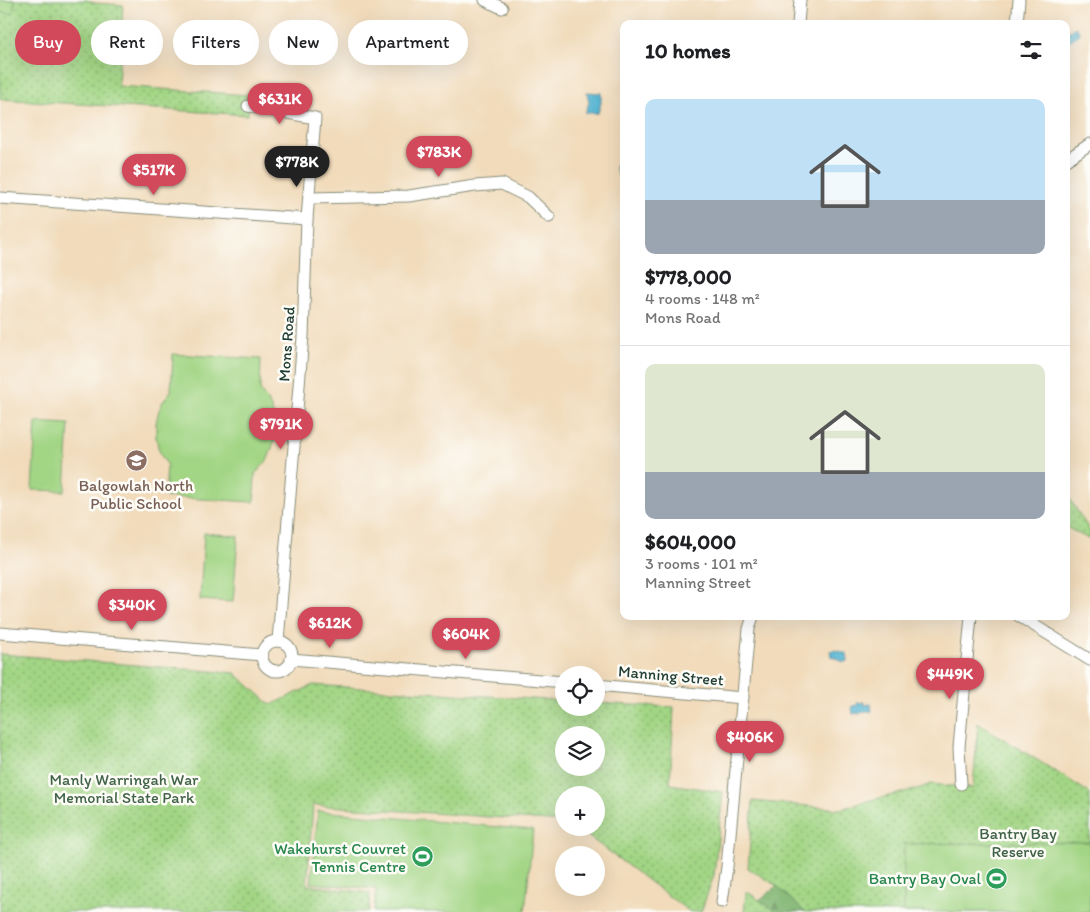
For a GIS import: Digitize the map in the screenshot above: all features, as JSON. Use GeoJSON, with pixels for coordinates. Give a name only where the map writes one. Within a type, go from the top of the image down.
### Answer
{"type":"FeatureCollection","features":[{"type":"Feature","properties":{"kind":"street"},"geometry":{"type":"LineString","coordinates":[[485,0],[502,8]]}},
{"type":"Feature","properties":{"kind":"street"},"geometry":{"type":"LineString","coordinates":[[798,20],[800,0]]}},
{"type":"Feature","properties":{"kind":"street"},"geometry":{"type":"LineString","coordinates":[[1017,20],[1019,0]]}},
{"type":"Feature","properties":{"kind":"street","name":"Mons Road"},"geometry":{"type":"LineString","coordinates":[[248,106],[316,118],[307,219],[303,337],[278,640]]}},
{"type":"Feature","properties":{"kind":"street"},"geometry":{"type":"LineString","coordinates":[[1070,157],[1090,144]]}},
{"type":"Feature","properties":{"kind":"street"},"geometry":{"type":"LineString","coordinates":[[309,198],[410,196],[475,186],[502,184],[528,197],[549,217]]}},
{"type":"Feature","properties":{"kind":"street"},"geometry":{"type":"LineString","coordinates":[[0,198],[307,219]]}},
{"type":"Feature","properties":{"kind":"street"},"geometry":{"type":"LineString","coordinates":[[722,902],[728,867],[749,629],[752,620]]}},
{"type":"Feature","properties":{"kind":"street"},"geometry":{"type":"LineString","coordinates":[[961,784],[959,747],[971,620]]}},
{"type":"Feature","properties":{"kind":"street"},"geometry":{"type":"LineString","coordinates":[[1025,620],[1090,660]]}},
{"type":"Feature","properties":{"kind":"street"},"geometry":{"type":"LineString","coordinates":[[0,633],[262,655]]}},
{"type":"Feature","properties":{"kind":"street"},"geometry":{"type":"LineString","coordinates":[[278,640],[287,645],[292,654],[292,659],[283,669],[274,670],[266,666],[262,655],[263,649],[269,642],[278,640]]}},
{"type":"Feature","properties":{"kind":"street"},"geometry":{"type":"LineString","coordinates":[[292,659],[555,681]]}},
{"type":"Feature","properties":{"kind":"street","name":"Manning Street"},"geometry":{"type":"LineString","coordinates":[[605,686],[743,698]]}},
{"type":"Feature","properties":{"kind":"green space"},"geometry":{"type":"Polygon","coordinates":[[[0,0],[88,0],[94,3],[123,5],[122,20],[91,20],[91,65],[119,65],[118,86],[249,95],[248,115],[0,99],[0,0]]]}},
{"type":"Feature","properties":{"kind":"green space"},"geometry":{"type":"Polygon","coordinates":[[[0,0],[15,0],[13,14],[0,12],[0,0]]]}},
{"type":"Feature","properties":{"kind":"green space"},"geometry":{"type":"Polygon","coordinates":[[[173,354],[261,359],[260,390],[272,409],[275,432],[274,442],[267,461],[255,474],[254,502],[165,497],[167,464],[158,447],[156,424],[162,403],[171,391],[173,354]]]}},
{"type":"Feature","properties":{"kind":"green space"},"geometry":{"type":"Polygon","coordinates":[[[36,422],[69,424],[65,491],[32,490],[36,422]]]}},
{"type":"Feature","properties":{"kind":"green space"},"geometry":{"type":"Polygon","coordinates":[[[1070,499],[1090,531],[1090,540],[1070,529],[1070,499]]]}},
{"type":"Feature","properties":{"kind":"green space"},"geometry":{"type":"Polygon","coordinates":[[[204,533],[238,536],[233,602],[200,600],[204,533]]]}},
{"type":"Feature","properties":{"kind":"green space","name":"Manly Warringah War Memorial State Park"},"geometry":{"type":"Polygon","coordinates":[[[0,654],[235,673],[271,705],[313,685],[555,700],[555,716],[605,716],[605,703],[674,707],[670,784],[723,792],[714,875],[701,912],[690,912],[605,849],[605,846],[601,846],[588,836],[605,836],[605,786],[555,786],[555,821],[313,805],[307,885],[370,893],[369,912],[0,912],[0,654]]]}},
{"type":"Feature","properties":{"kind":"green space","name":"Bantry Bay Reserve"},"geometry":{"type":"Polygon","coordinates":[[[978,723],[1090,793],[1090,912],[805,912],[777,886],[748,868],[753,801],[841,809],[931,784],[973,788],[978,723]]]}},
{"type":"Feature","properties":{"kind":"green space","name":"Wakehurst Couvret Tennis Centre"},"geometry":{"type":"Polygon","coordinates":[[[318,811],[533,830],[525,912],[374,912],[376,889],[311,883],[318,811]]]}},
{"type":"Feature","properties":{"kind":"green space","name":"Bantry Bay Oval"},"geometry":{"type":"Polygon","coordinates":[[[1090,842],[1090,912],[904,912],[904,844],[1090,842]]]}},
{"type":"Feature","properties":{"kind":"green space"},"geometry":{"type":"Polygon","coordinates":[[[777,886],[805,912],[747,912],[753,905],[777,886]]]}},
{"type":"Feature","properties":{"kind":"green space"},"geometry":{"type":"Polygon","coordinates":[[[746,891],[777,912],[744,912],[746,891]]]}},
{"type":"Feature","properties":{"kind":"water"},"geometry":{"type":"Polygon","coordinates":[[[1076,27],[1080,34],[1070,40],[1070,31],[1076,27]]]}},
{"type":"Feature","properties":{"kind":"water"},"geometry":{"type":"Polygon","coordinates":[[[587,92],[601,93],[598,113],[585,113],[589,103],[587,92]]]}},
{"type":"Feature","properties":{"kind":"water"},"geometry":{"type":"Polygon","coordinates":[[[617,159],[620,160],[620,175],[617,175],[617,169],[615,169],[616,164],[618,164],[617,159]]]}},
{"type":"Feature","properties":{"kind":"water"},"geometry":{"type":"Polygon","coordinates":[[[830,651],[847,653],[848,661],[842,662],[831,656],[830,651]]]}},
{"type":"Feature","properties":{"kind":"water"},"geometry":{"type":"Polygon","coordinates":[[[864,702],[865,705],[871,704],[872,711],[853,714],[852,706],[864,702]]]}},
{"type":"Feature","properties":{"kind":"place","name":"Balgowlah North Public School"},"geometry":{"type":"Point","coordinates":[136,461]}},
{"type":"Feature","properties":{"kind":"place","name":"Wakehurst Couvret Tennis Centre"},"geometry":{"type":"Point","coordinates":[422,857]}},
{"type":"Feature","properties":{"kind":"place","name":"Bantry Bay Oval"},"geometry":{"type":"Point","coordinates":[997,878]}}]}
